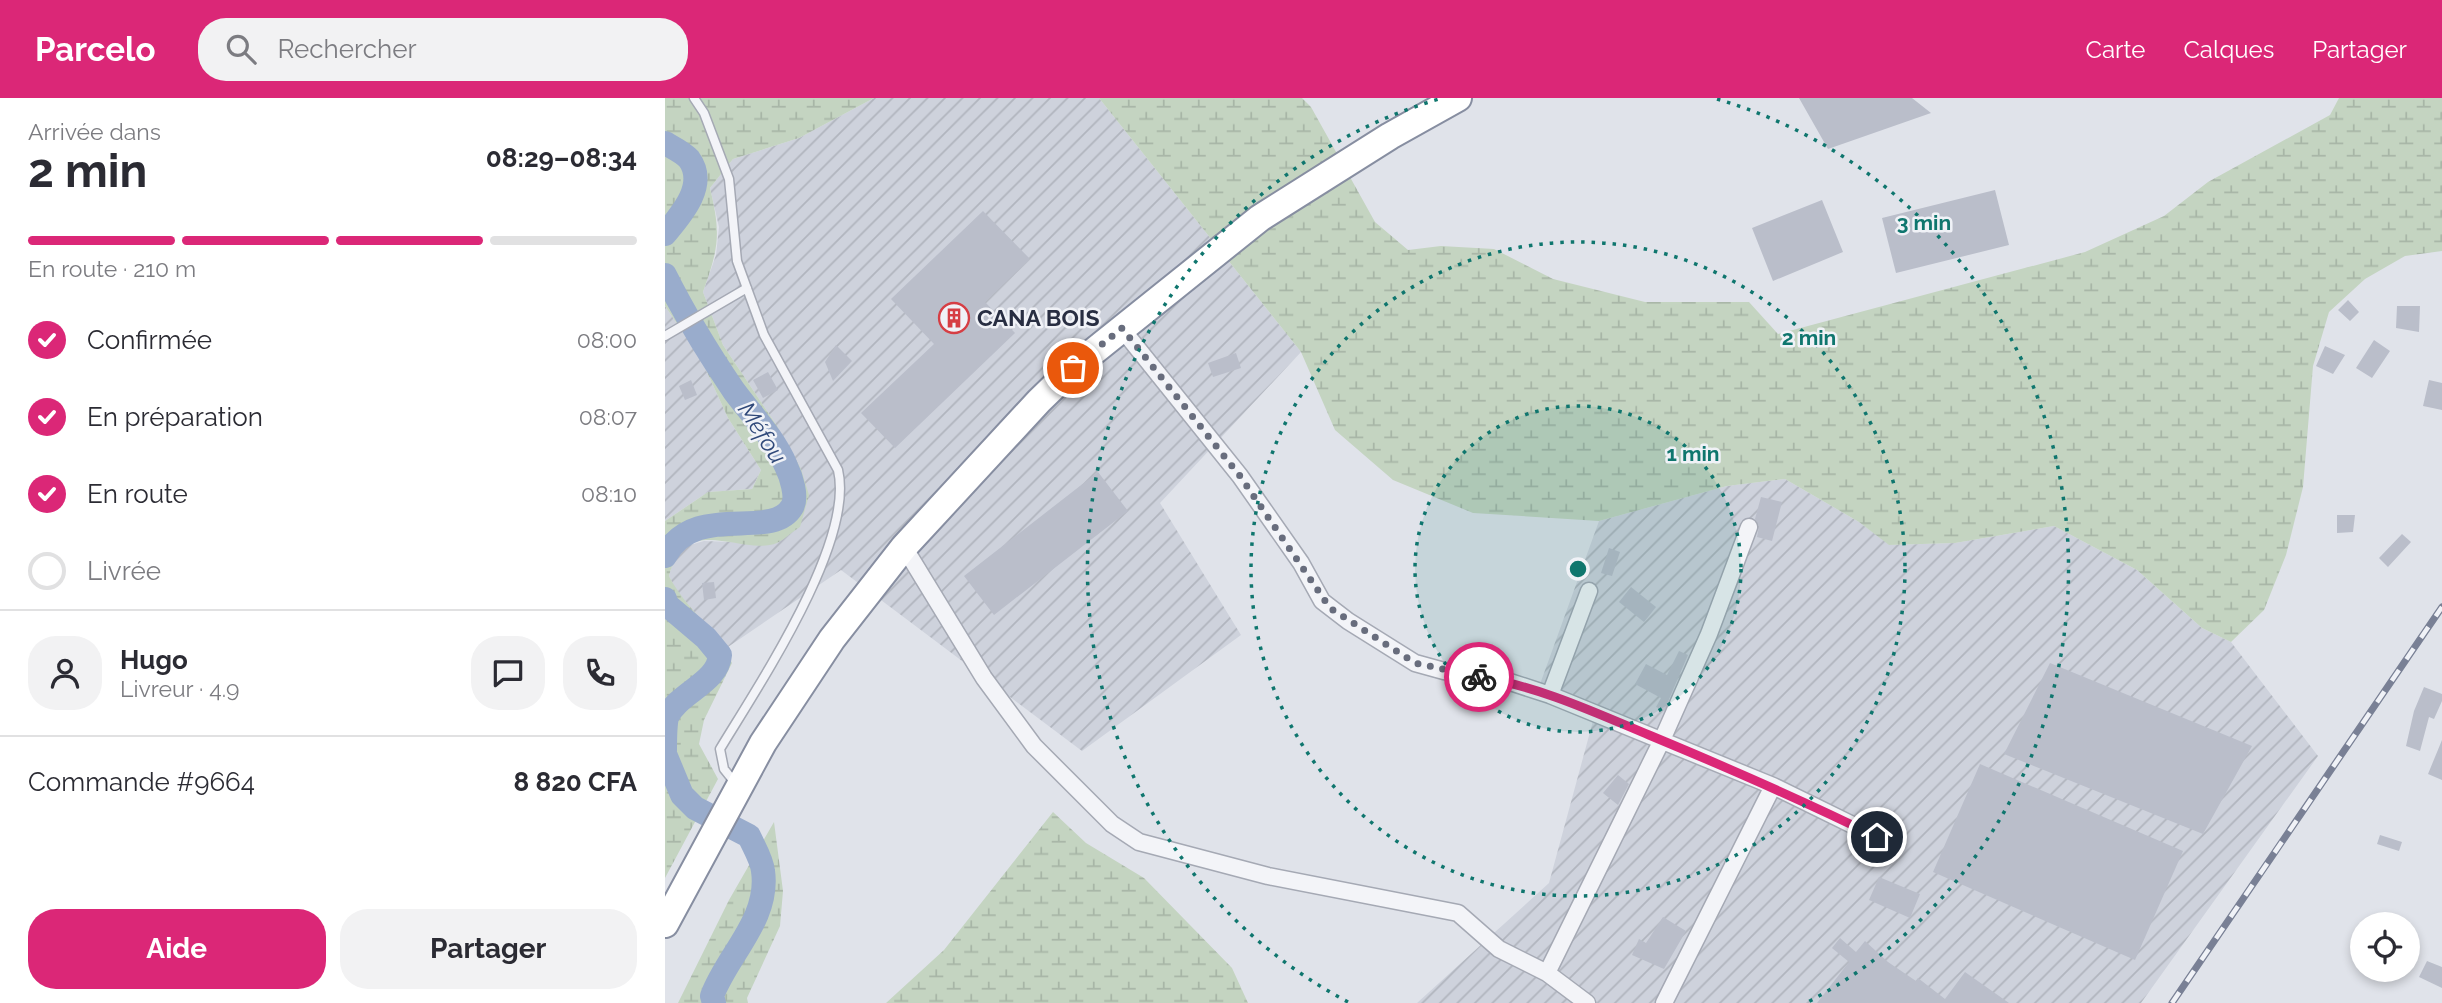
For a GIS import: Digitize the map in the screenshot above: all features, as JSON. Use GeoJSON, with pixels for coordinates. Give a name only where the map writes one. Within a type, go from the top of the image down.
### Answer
{"type":"FeatureCollection","features":[{"type":"Feature","properties":{"kind":"highway"},"geometry":{"type":"LineString","coordinates":[[665,924],[763,743],[832,639],[904,547],[1039,401],[1122,328],[1271,211],[1390,136],[1458,98]]}},
{"type":"Feature","properties":{"kind":"street"},"geometry":{"type":"LineString","coordinates":[[1122,328],[1240,476],[1330,608],[1415,663],[1444,671],[1504,680],[1551,695],[1773,786],[1877,837]]}},
{"type":"Feature","properties":{"kind":"street"},"geometry":{"type":"LineString","coordinates":[[1548,973],[1662,740],[1709,634],[1749,527]]}},
{"type":"Feature","properties":{"kind":"street"},"geometry":{"type":"LineString","coordinates":[[904,547],[984,677],[1034,746],[1112,824],[1139,842],[1268,876],[1458,913],[1499,949],[1548,973],[1587,1003]]}},
{"type":"Feature","properties":{"kind":"street"},"geometry":{"type":"LineString","coordinates":[[1551,695],[1589,591]]}},
{"type":"Feature","properties":{"kind":"street"},"geometry":{"type":"LineString","coordinates":[[1664,1003],[1773,786]]}},
{"type":"Feature","properties":{"kind":"lane"},"geometry":{"type":"LineString","coordinates":[[694,98],[704,113],[729,179],[737,261],[764,335],[838,470],[842,486],[840,508],[807,602],[720,749],[733,796]]}},
{"type":"Feature","properties":{"kind":"lane"},"geometry":{"type":"LineString","coordinates":[[665,336],[747,288]]}},
{"type":"Feature","properties":{"kind":"shaded area"},"geometry":{"type":"Polygon","coordinates":[[[874,98],[1099,98],[1301,352],[1160,503],[1241,635],[1082,751],[841,570],[725,649],[676,590],[669,576],[673,561],[683,547],[704,541],[757,543],[777,426],[723,345],[703,292],[716,255],[719,227],[710,188],[733,159],[799,138],[874,98]]]}},
{"type":"Feature","properties":{"kind":"shaded area"},"geometry":{"type":"Polygon","coordinates":[[[665,306],[701,359],[728,418],[761,470],[752,489],[708,492],[665,521],[665,306]]]}},
{"type":"Feature","properties":{"kind":"shaded area"},"geometry":{"type":"Polygon","coordinates":[[[1785,479],[1859,522],[1890,545],[1955,543],[2054,526],[2137,570],[2202,628],[2231,642],[2318,756],[2141,1003],[1417,1003],[1549,883],[1593,721],[1535,698],[1599,521],[1727,486],[1785,479]]]}},
{"type":"Feature","properties":{"kind":"green space"},"geometry":{"type":"Polygon","coordinates":[[[665,98],[874,98],[799,138],[733,159],[710,188],[717,240],[703,292],[723,345],[777,426],[801,469],[809,495],[800,527],[777,543],[763,546],[716,540],[701,541],[688,545],[677,556],[669,576],[683,598],[726,651],[732,663],[704,720],[699,744],[718,779],[665,878],[665,521],[708,492],[752,489],[761,470],[728,418],[701,359],[665,306],[665,98]]]}},
{"type":"Feature","properties":{"kind":"green space"},"geometry":{"type":"Polygon","coordinates":[[[1099,98],[1302,98],[1311,107],[1375,222],[1408,250],[1441,246],[1494,249],[1553,279],[1645,302],[1749,302],[1778,334],[2085,252],[2164,216],[2208,182],[2330,115],[2339,98],[2442,98],[2442,251],[2405,256],[2365,279],[2329,312],[2313,366],[2303,487],[2286,555],[2264,610],[2231,642],[2202,628],[2137,570],[2054,526],[1955,543],[1889,545],[1859,522],[1785,479],[1727,486],[1599,521],[1473,513],[1393,480],[1335,430],[1301,352],[1099,98]]]}},
{"type":"Feature","properties":{"kind":"green space"},"geometry":{"type":"Polygon","coordinates":[[[1053,812],[1086,843],[1144,878],[1232,968],[1248,1003],[886,1003],[944,950],[1053,812]]]}},
{"type":"Feature","properties":{"kind":"green space"},"geometry":{"type":"Polygon","coordinates":[[[774,822],[783,891],[780,926],[747,998],[748,1003],[678,1003],[729,900],[774,822]]]}},
{"type":"Feature","properties":{"kind":"building"},"geometry":{"type":"Polygon","coordinates":[[[1799,98],[1912,98],[1931,113],[1828,149],[1799,98]]]}},
{"type":"Feature","properties":{"kind":"building"},"geometry":{"type":"Polygon","coordinates":[[[1995,190],[2009,245],[1896,273],[1882,218],[1995,190]]]}},
{"type":"Feature","properties":{"kind":"building"},"geometry":{"type":"Polygon","coordinates":[[[1822,200],[1843,252],[1773,281],[1752,228],[1822,200]]]}},
{"type":"Feature","properties":{"kind":"building","name":"CANA BOIS"},"geometry":{"type":"Polygon","coordinates":[[[983,211],[1030,259],[985,302],[1015,333],[895,448],[861,413],[934,344],[891,299],[983,211]]]}},
{"type":"Feature","properties":{"kind":"building"},"geometry":{"type":"Polygon","coordinates":[[[2348,300],[2359,312],[2350,321],[2338,310],[2348,300]]]}},
{"type":"Feature","properties":{"kind":"building"},"geometry":{"type":"Polygon","coordinates":[[[2397,306],[2420,306],[2419,332],[2396,328],[2397,306]]]}},
{"type":"Feature","properties":{"kind":"building"},"geometry":{"type":"Polygon","coordinates":[[[2374,340],[2390,351],[2372,378],[2356,368],[2374,340]]]}},
{"type":"Feature","properties":{"kind":"building"},"geometry":{"type":"Polygon","coordinates":[[[836,345],[852,361],[833,381],[825,362],[836,345]]]}},
{"type":"Feature","properties":{"kind":"building"},"geometry":{"type":"Polygon","coordinates":[[[2325,346],[2345,355],[2333,374],[2316,366],[2325,346]]]}},
{"type":"Feature","properties":{"kind":"building"},"geometry":{"type":"Polygon","coordinates":[[[1236,353],[1241,368],[1213,377],[1208,363],[1236,353]]]}},
{"type":"Feature","properties":{"kind":"building"},"geometry":{"type":"Polygon","coordinates":[[[768,372],[778,390],[763,398],[753,380],[768,372]]]}},
{"type":"Feature","properties":{"kind":"building"},"geometry":{"type":"Polygon","coordinates":[[[691,380],[697,395],[685,400],[679,386],[691,380]]]}},
{"type":"Feature","properties":{"kind":"building"},"geometry":{"type":"Polygon","coordinates":[[[2429,380],[2442,383],[2442,410],[2423,406],[2429,380]]]}},
{"type":"Feature","properties":{"kind":"building"},"geometry":{"type":"Polygon","coordinates":[[[1098,472],[1128,511],[994,615],[964,576],[1098,472]]]}},
{"type":"Feature","properties":{"kind":"building"},"geometry":{"type":"Polygon","coordinates":[[[1761,497],[1782,502],[1772,541],[1757,537],[1759,526],[1755,519],[1761,497]]]}},
{"type":"Feature","properties":{"kind":"building"},"geometry":{"type":"Polygon","coordinates":[[[2337,515],[2355,515],[2353,532],[2337,533],[2337,515]]]}},
{"type":"Feature","properties":{"kind":"building"},"geometry":{"type":"Polygon","coordinates":[[[2402,534],[2411,542],[2388,567],[2379,558],[2402,534]]]}},
{"type":"Feature","properties":{"kind":"building"},"geometry":{"type":"Polygon","coordinates":[[[1609,548],[1620,552],[1612,576],[1601,573],[1609,548]]]}},
{"type":"Feature","properties":{"kind":"building"},"geometry":{"type":"Polygon","coordinates":[[[714,582],[716,598],[704,600],[702,583],[714,582]]]}},
{"type":"Feature","properties":{"kind":"building"},"geometry":{"type":"Polygon","coordinates":[[[1631,587],[1656,607],[1644,622],[1619,602],[1631,587]]]}},
{"type":"Feature","properties":{"kind":"building"},"geometry":{"type":"Polygon","coordinates":[[[1679,651],[1688,655],[1664,711],[1656,707],[1661,698],[1635,684],[1646,664],[1667,675],[1679,651]]]}},
{"type":"Feature","properties":{"kind":"building"},"geometry":{"type":"Polygon","coordinates":[[[2050,663],[2252,746],[2203,834],[2004,754],[2050,663]]]}},
{"type":"Feature","properties":{"kind":"building"},"geometry":{"type":"Polygon","coordinates":[[[2424,687],[2442,694],[2442,701],[2434,719],[2429,717],[2420,751],[2406,746],[2414,711],[2424,687]]]}},
{"type":"Feature","properties":{"kind":"building"},"geometry":{"type":"Polygon","coordinates":[[[2442,740],[2442,780],[2428,774],[2442,740]]]}},
{"type":"Feature","properties":{"kind":"building"},"geometry":{"type":"Polygon","coordinates":[[[1980,764],[2183,851],[2135,960],[1933,872],[1980,764]]]}},
{"type":"Feature","properties":{"kind":"building"},"geometry":{"type":"Polygon","coordinates":[[[1618,775],[1629,784],[1618,805],[1603,793],[1618,775]]]}},
{"type":"Feature","properties":{"kind":"building"},"geometry":{"type":"Polygon","coordinates":[[[2380,835],[2402,842],[2399,851],[2377,844],[2380,835]]]}},
{"type":"Feature","properties":{"kind":"building"},"geometry":{"type":"Polygon","coordinates":[[[1879,877],[1920,894],[1910,918],[1869,900],[1879,877]]]}},
{"type":"Feature","properties":{"kind":"building"},"geometry":{"type":"Polygon","coordinates":[[[1663,917],[1686,931],[1664,969],[1632,955],[1639,939],[1646,943],[1663,917]]]}},
{"type":"Feature","properties":{"kind":"building"},"geometry":{"type":"Polygon","coordinates":[[[1840,938],[1856,952],[1865,941],[1888,962],[1916,981],[1918,978],[1945,999],[1965,972],[2009,1003],[1817,1003],[1849,962],[1832,948],[1840,938]]]}},
{"type":"Feature","properties":{"kind":"building"},"geometry":{"type":"Polygon","coordinates":[[[2427,961],[2442,967],[2442,988],[2420,977],[2427,961]]]}},
{"type":"Feature","properties":{"kind":"waterway","name":"Méfou"},"geometry":{"type":"LineString","coordinates":[[665,143],[689,159],[696,179],[685,209],[665,234]]}},
{"type":"Feature","properties":{"kind":"waterway","name":"Méfou"},"geometry":{"type":"LineString","coordinates":[[665,275],[715,363],[776,446],[790,475],[794,498],[792,507],[782,517],[768,522],[713,525],[695,530],[678,539],[665,556]]}},
{"type":"Feature","properties":{"kind":"waterway","name":"Méfou"},"geometry":{"type":"LineString","coordinates":[[665,599],[667,605],[706,638],[720,655],[713,673],[680,701],[667,717],[665,750]]}},
{"type":"Feature","properties":{"kind":"waterway","name":"Méfou"},"geometry":{"type":"LineString","coordinates":[[665,754],[682,795],[695,808],[749,836],[762,867],[763,888],[760,905],[746,936],[719,981],[712,996],[714,1003]]}},
{"type":"Feature","properties":{"kind":"railway"},"geometry":{"type":"LineString","coordinates":[[2172,1003],[2442,607]]}},
{"type":"Feature","properties":{"kind":"way so far"},"geometry":{"type":"LineString","coordinates":[[1073,368],[1122,328],[1240,476],[1301,563],[1322,601],[1348,621],[1415,663],[1427,668],[1479,677]]}},
{"type":"Feature","properties":{"kind":"place","name":"CANA BOIS"},"geometry":{"type":"Point","coordinates":[954,318]}},
{"type":"Feature","properties":{"kind":"route"},"geometry":{"type":"LineString","coordinates":[[1479,677],[1504,680],[1551,695],[1773,786],[1877,837]]}}]}
